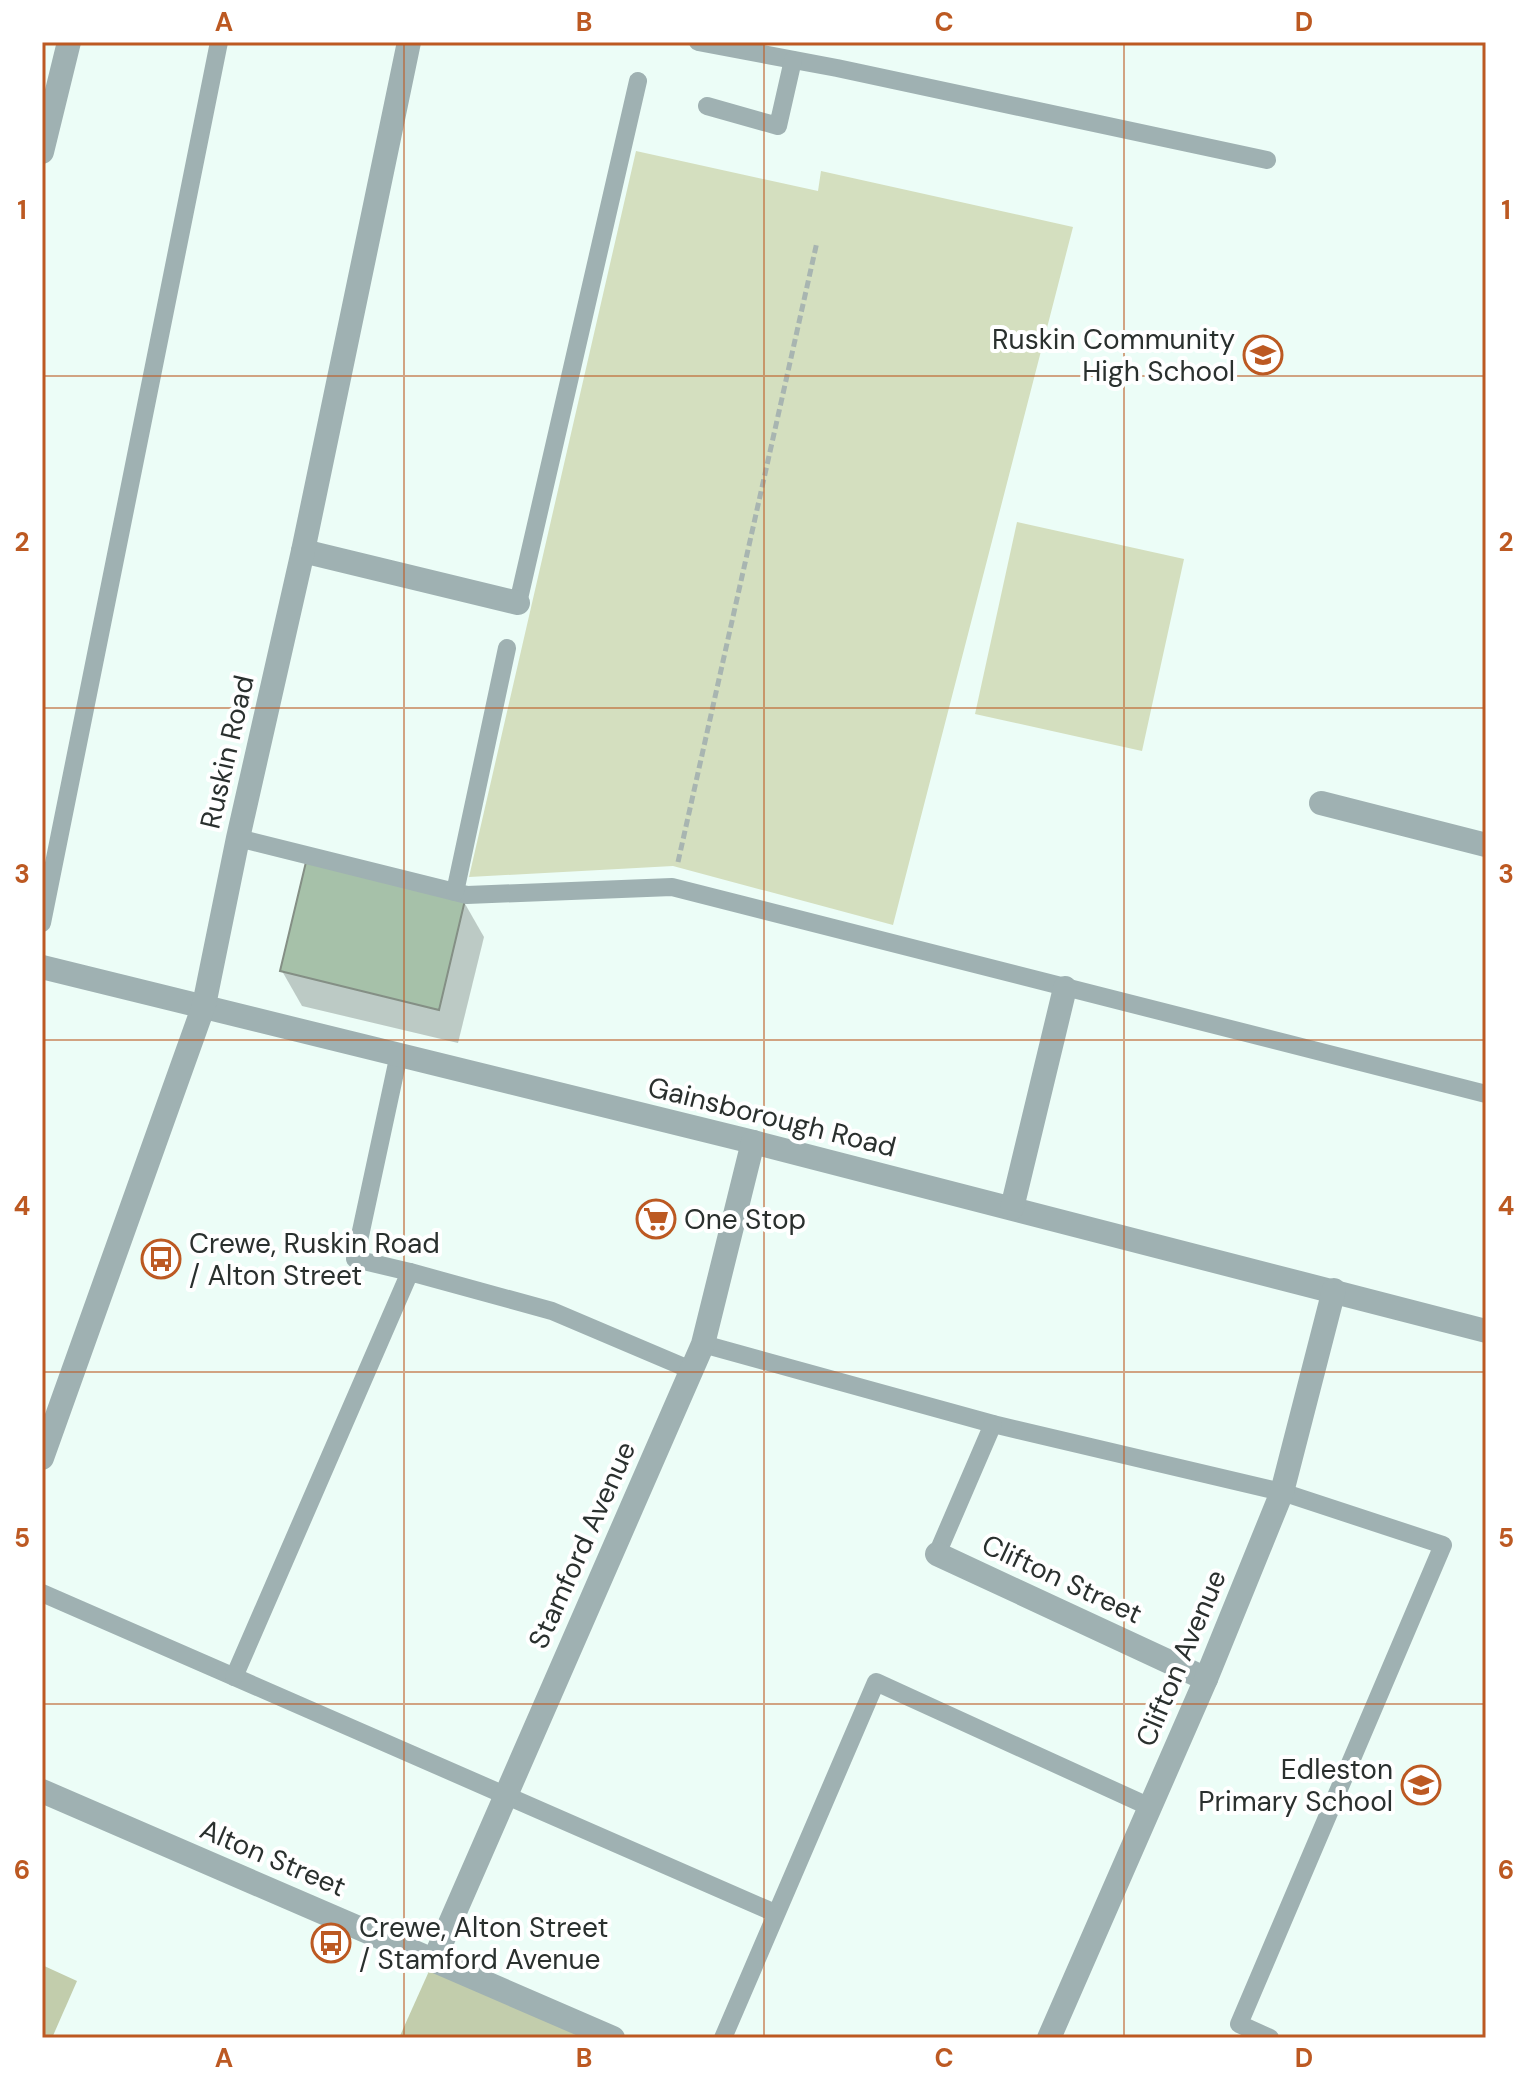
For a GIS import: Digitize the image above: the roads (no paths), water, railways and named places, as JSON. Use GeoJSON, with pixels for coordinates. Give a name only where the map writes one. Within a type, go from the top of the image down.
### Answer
{"type":"FeatureCollection","features":[{"type":"Feature","properties":{"kind":"street"},"geometry":{"type":"LineString","coordinates":[[43,147],[69,42]]}},
{"type":"Feature","properties":{"kind":"street","name":"Ruskin Road"},"geometry":{"type":"LineString","coordinates":[[42,1458],[204,1005],[409,42]]}},
{"type":"Feature","properties":{"kind":"street"},"geometry":{"type":"LineString","coordinates":[[303,551],[518,603]]}},
{"type":"Feature","properties":{"kind":"street"},"geometry":{"type":"LineString","coordinates":[[1321,803],[1486,845]]}},
{"type":"Feature","properties":{"kind":"street","name":"Gainsborough Road"},"geometry":{"type":"LineString","coordinates":[[42,967],[753,1142],[1486,1331]]}},
{"type":"Feature","properties":{"kind":"street"},"geometry":{"type":"LineString","coordinates":[[1012,1208],[1065,988]]}},
{"type":"Feature","properties":{"kind":"street","name":"Stamford Avenue"},"geometry":{"type":"LineString","coordinates":[[434,1960],[703,1344],[753,1142]]}},
{"type":"Feature","properties":{"kind":"street","name":"Clifton Avenue"},"geometry":{"type":"LineString","coordinates":[[1049,2038],[1206,1679],[1282,1492],[1334,1290]]}},
{"type":"Feature","properties":{"kind":"street","name":"Clifton Street"},"geometry":{"type":"LineString","coordinates":[[937,1554],[1206,1679]]}},
{"type":"Feature","properties":{"kind":"street","name":"Alton Street"},"geometry":{"type":"LineString","coordinates":[[42,1791],[613,2038]]}},
{"type":"Feature","properties":{"kind":"lane"},"geometry":{"type":"LineString","coordinates":[[42,923],[219,42]]}},
{"type":"Feature","properties":{"kind":"lane"},"geometry":{"type":"LineString","coordinates":[[698,42],[1267,160]]}},
{"type":"Feature","properties":{"kind":"lane"},"geometry":{"type":"LineString","coordinates":[[707,106],[778,126],[793,60]]}},
{"type":"Feature","properties":{"kind":"lane"},"geometry":{"type":"LineString","coordinates":[[518,603],[638,81]]}},
{"type":"Feature","properties":{"kind":"lane"},"geometry":{"type":"LineString","coordinates":[[455,892],[507,648]]}},
{"type":"Feature","properties":{"kind":"lane"},"geometry":{"type":"LineString","coordinates":[[238,838],[467,895],[672,887],[1486,1094]]}},
{"type":"Feature","properties":{"kind":"lane"},"geometry":{"type":"LineString","coordinates":[[399,1054],[355,1259],[552,1311],[691,1370]]}},
{"type":"Feature","properties":{"kind":"lane"},"geometry":{"type":"LineString","coordinates":[[234,1677],[410,1272]]}},
{"type":"Feature","properties":{"kind":"lane"},"geometry":{"type":"LineString","coordinates":[[703,1344],[993,1424],[1282,1492],[1443,1545],[1239,2024],[1270,2038]]}},
{"type":"Feature","properties":{"kind":"lane"},"geometry":{"type":"LineString","coordinates":[[937,1554],[993,1424]]}},
{"type":"Feature","properties":{"kind":"lane"},"geometry":{"type":"LineString","coordinates":[[42,1593],[775,1913]]}},
{"type":"Feature","properties":{"kind":"lane"},"geometry":{"type":"LineString","coordinates":[[723,2038],[876,1682],[1150,1807]]}},
{"type":"Feature","properties":{"kind":"place","name":"Ruskin Community High School"},"geometry":{"type":"Point","coordinates":[1263,355]}},
{"type":"Feature","properties":{"kind":"place","name":"One Stop"},"geometry":{"type":"Point","coordinates":[656,1219]}},
{"type":"Feature","properties":{"kind":"place","name":"Crewe, Ruskin Road / Alton Street"},"geometry":{"type":"Point","coordinates":[161,1259]}},
{"type":"Feature","properties":{"kind":"place","name":"Edleston Primary School"},"geometry":{"type":"Point","coordinates":[1421,1785]}},
{"type":"Feature","properties":{"kind":"place","name":"Crewe, Alton Street / Stamford Avenue"},"geometry":{"type":"Point","coordinates":[331,1943]}}]}
